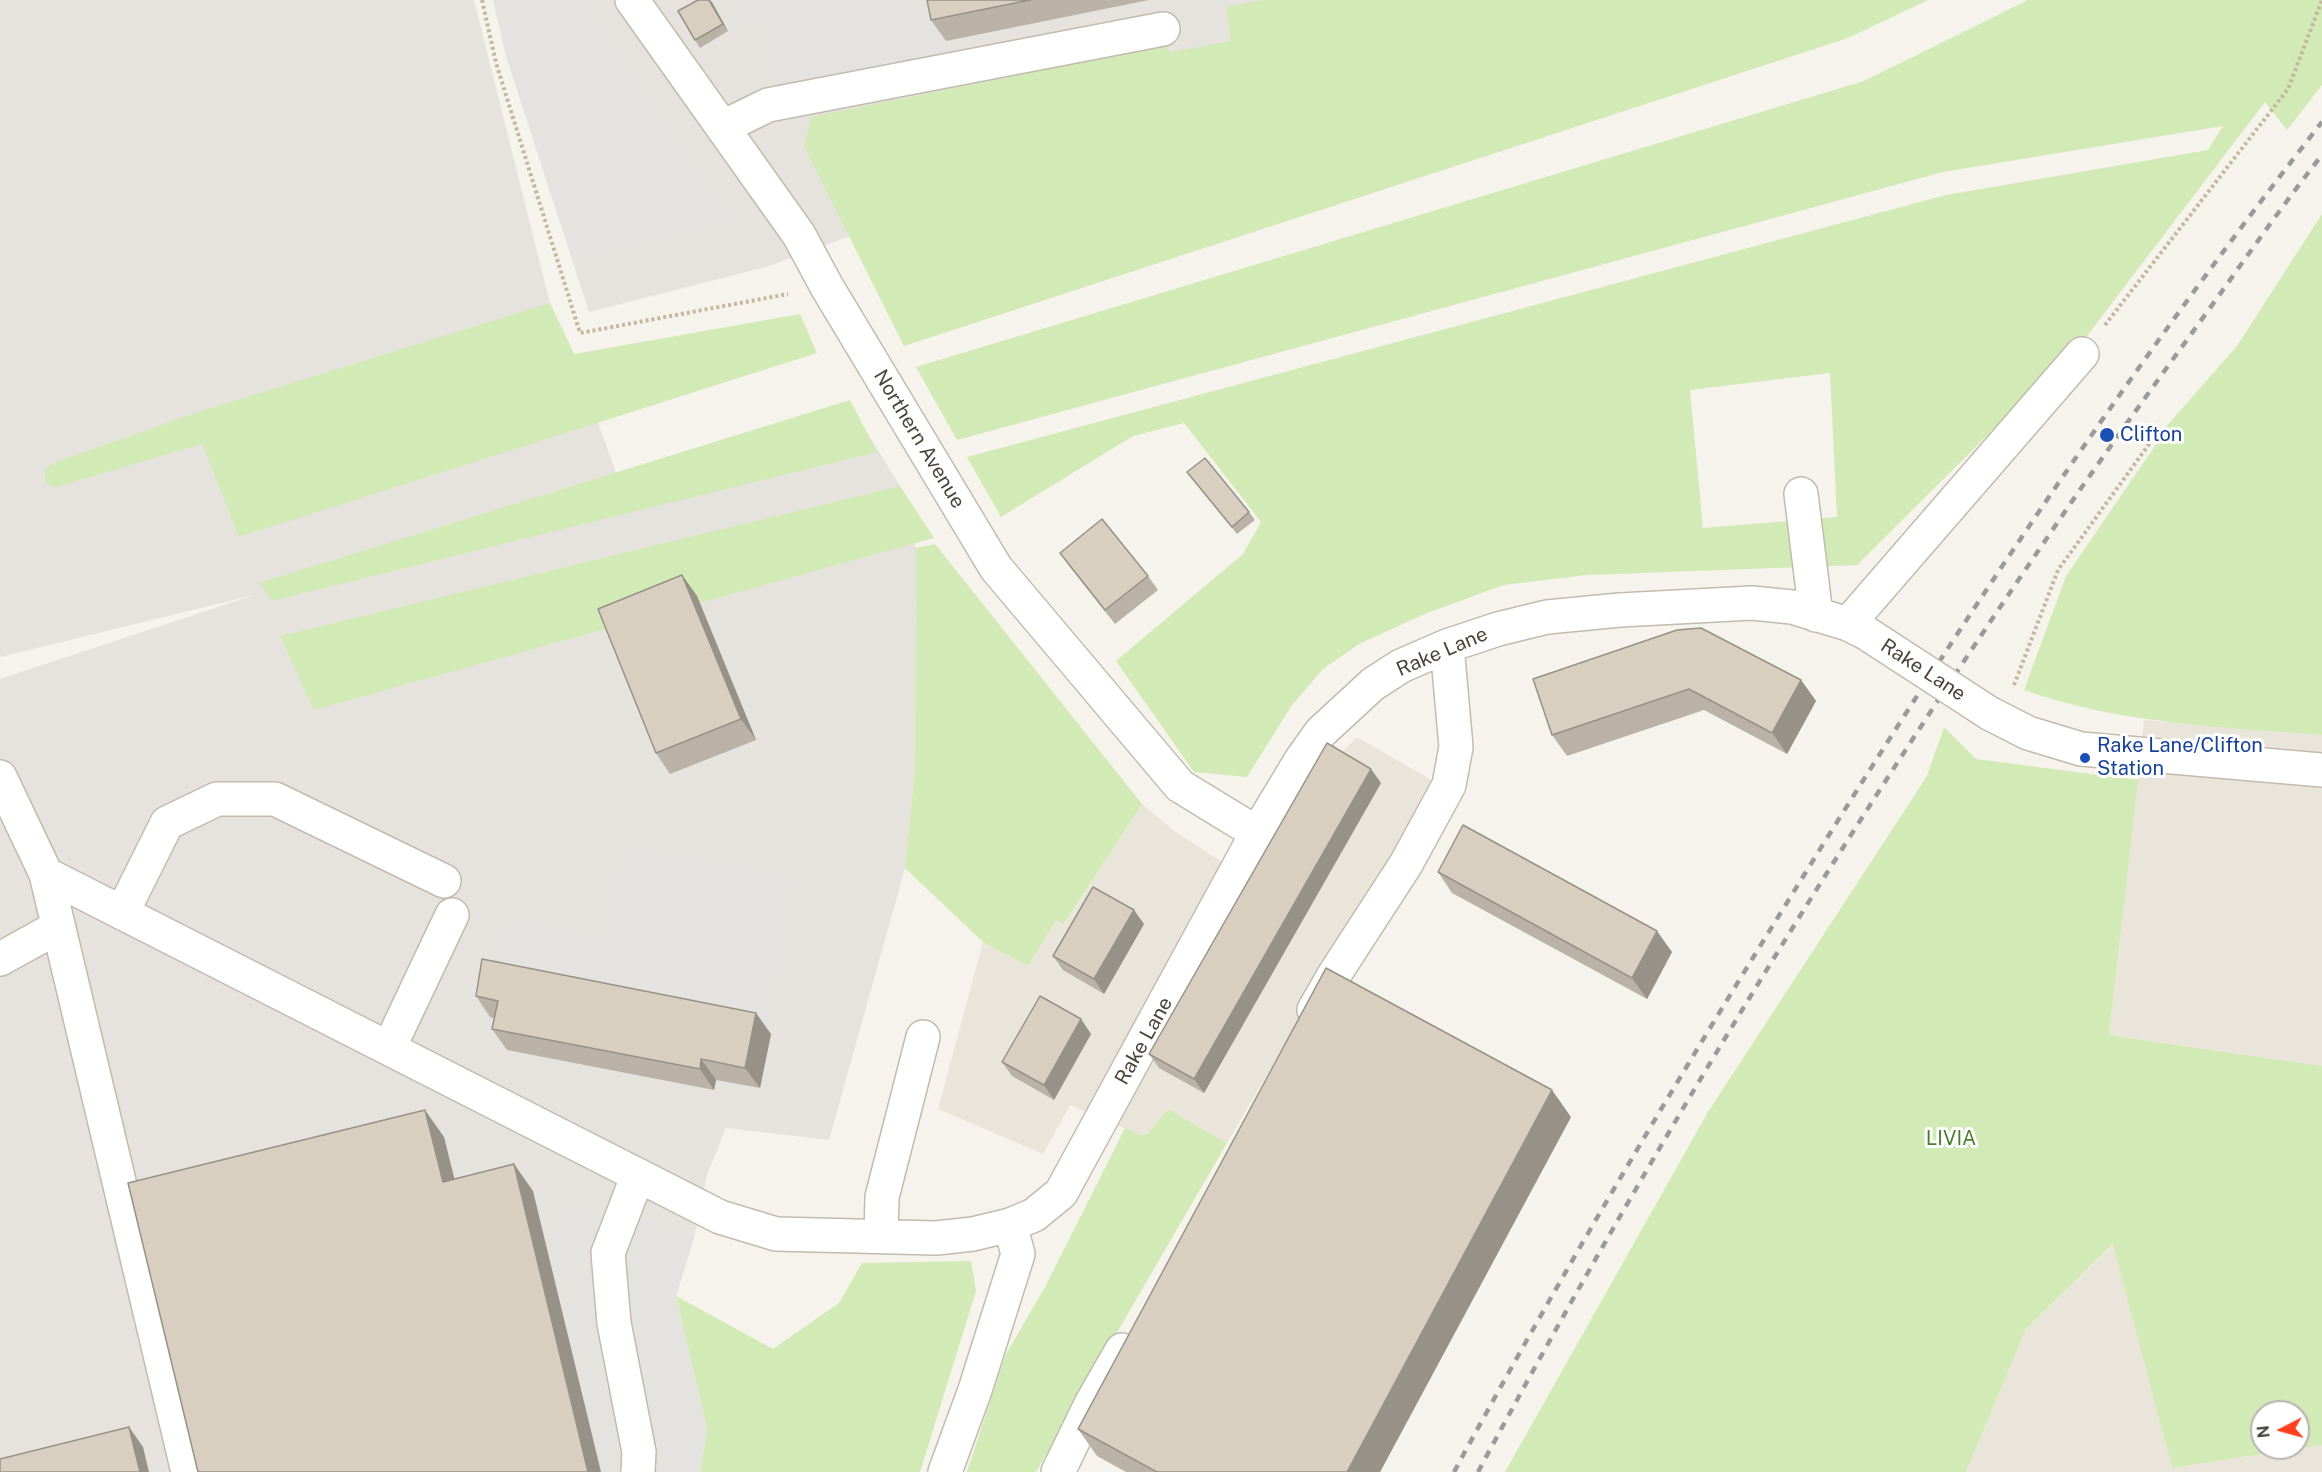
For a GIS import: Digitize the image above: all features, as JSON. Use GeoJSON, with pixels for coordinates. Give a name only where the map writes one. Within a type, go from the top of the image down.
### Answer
{"type":"FeatureCollection","features":[{"type":"Feature","properties":{"kind":"street","name":"Northern Avenue"},"geometry":{"type":"LineString","coordinates":[[632,0],[800,235],[827,287],[996,568],[1180,786],[1257,833]]}},
{"type":"Feature","properties":{"kind":"street"},"geometry":{"type":"LineString","coordinates":[[723,127],[768,105],[1163,29]]}},
{"type":"Feature","properties":{"kind":"street"},"geometry":{"type":"LineString","coordinates":[[1857,629],[2082,354]]}},
{"type":"Feature","properties":{"kind":"street"},"geometry":{"type":"LineString","coordinates":[[1801,494],[1816,615]]}},
{"type":"Feature","properties":{"kind":"street","name":"Rake Lane"},"geometry":{"type":"LineString","coordinates":[[46,874],[720,1217],[776,1234],[936,1238],[973,1234],[1011,1225],[1034,1215],[1061,1193],[1257,833],[1320,732],[1373,684],[1401,666],[1447,646],[1498,629],[1547,617],[1620,610],[1752,603],[1792,607],[1857,629],[2028,734],[2081,749],[2322,770]]}},
{"type":"Feature","properties":{"kind":"street"},"geometry":{"type":"LineString","coordinates":[[1300,1035],[1334,975],[1406,864],[1449,785],[1456,747],[1447,646]]}},
{"type":"Feature","properties":{"kind":"street"},"geometry":{"type":"LineString","coordinates":[[0,777],[46,874],[188,1472]]}},
{"type":"Feature","properties":{"kind":"street"},"geometry":{"type":"LineString","coordinates":[[122,913],[167,823],[217,799],[275,800],[444,881]]}},
{"type":"Feature","properties":{"kind":"street"},"geometry":{"type":"LineString","coordinates":[[388,1048],[452,915]]}},
{"type":"Feature","properties":{"kind":"street"},"geometry":{"type":"LineString","coordinates":[[0,959],[58,927]]}},
{"type":"Feature","properties":{"kind":"street"},"geometry":{"type":"LineString","coordinates":[[881,1237],[882,1197],[923,1037]]}},
{"type":"Feature","properties":{"kind":"street"},"geometry":{"type":"LineString","coordinates":[[638,1175],[608,1253],[614,1323],[639,1452],[638,1472]]}},
{"type":"Feature","properties":{"kind":"street"},"geometry":{"type":"LineString","coordinates":[[945,1472],[975,1390],[1018,1254],[1011,1225]]}},
{"type":"Feature","properties":{"kind":"street"},"geometry":{"type":"LineString","coordinates":[[1058,1472],[1091,1404],[1137,1324]]}},
{"type":"Feature","properties":{"kind":"path"},"geometry":{"type":"LineString","coordinates":[[482,0],[496,63],[580,333],[827,287]]}},
{"type":"Feature","properties":{"kind":"path"},"geometry":{"type":"LineString","coordinates":[[2082,354],[2288,89],[2322,0]]}},
{"type":"Feature","properties":{"kind":"path"},"geometry":{"type":"LineString","coordinates":[[1996,716],[2024,655],[2058,570],[2152,440],[2136,429]]}},
{"type":"Feature","properties":{"kind":"shaded area"},"geometry":{"type":"Polygon","coordinates":[[[0,0],[474,0],[550,303],[574,354],[624,496],[866,431],[900,486],[916,548],[915,769],[905,868],[829,1140],[726,1128],[707,1175],[694,1238],[676,1296],[707,1430],[700,1472],[0,1472],[0,679],[254,595],[0,657],[0,0]]]}},
{"type":"Feature","properties":{"kind":"shaded area"},"geometry":{"type":"Polygon","coordinates":[[[493,0],[1494,0],[766,267],[589,312],[506,56],[493,0]]]}},
{"type":"Feature","properties":{"kind":"shaded area"},"geometry":{"type":"Polygon","coordinates":[[[493,0],[589,0],[740,222],[575,265],[506,56],[493,0]]]}},
{"type":"Feature","properties":{"kind":"shaded area"},"geometry":{"type":"Polygon","coordinates":[[[726,0],[938,0],[949,60],[782,92],[767,75],[759,28],[732,30],[726,0]]]}},
{"type":"Feature","properties":{"kind":"shaded area"},"geometry":{"type":"Polygon","coordinates":[[[2144,720],[2322,735],[2322,1066],[2109,1035],[2144,720]]]}},
{"type":"Feature","properties":{"kind":"shaded area"},"geometry":{"type":"Polygon","coordinates":[[[1357,737],[1435,782],[1420,815],[1227,1143],[1168,1109],[1148,1134],[1140,1135],[1070,1105],[1043,1154],[938,1109],[983,942],[1028,966],[1056,919],[1065,924],[1142,804],[1173,830],[1262,888],[1337,757],[1357,737]]]}},
{"type":"Feature","properties":{"kind":"shaded area"},"geometry":{"type":"Polygon","coordinates":[[[617,841],[800,875],[772,1026],[491,974],[502,915],[600,933],[617,841]]]}},
{"type":"Feature","properties":{"kind":"shaded area"},"geometry":{"type":"Polygon","coordinates":[[[600,1201],[694,1238],[676,1296],[707,1430],[700,1472],[606,1472],[549,1211],[600,1201]]]}},
{"type":"Feature","properties":{"kind":"shaded area"},"geometry":{"type":"Polygon","coordinates":[[[2114,1244],[2172,1468],[2250,1456],[2250,1460],[2310,1460],[2310,1447],[2322,1445],[2322,1472],[1966,1472],[2026,1329],[2114,1244]]]}},
{"type":"Feature","properties":{"kind":"green space"},"geometry":{"type":"Polygon","coordinates":[[[1262,0],[1928,0],[1848,38],[904,346],[804,146],[811,117],[1167,45],[1169,52],[1231,41],[1226,7],[1262,0]]]}},
{"type":"Feature","properties":{"kind":"green space"},"geometry":{"type":"Polygon","coordinates":[[[2028,0],[2322,0],[2322,85],[2287,130],[2265,102],[2087,336],[1857,565],[1587,575],[1504,585],[1427,613],[1359,644],[1323,669],[1292,705],[1247,777],[1194,772],[1116,661],[1243,554],[1261,522],[1184,423],[1133,436],[1001,517],[967,457],[1946,195],[2208,150],[2223,126],[1943,172],[957,440],[916,367],[1864,81],[2028,0]],[[1830,373],[1690,390],[1703,528],[1837,517],[1830,373]]]}},
{"type":"Feature","properties":{"kind":"green space"},"geometry":{"type":"Polygon","coordinates":[[[2322,214],[2322,735],[2209,726],[2134,717],[2060,701],[2024,690],[2066,576],[2155,446],[2164,429],[2237,346],[2322,214]]]}},
{"type":"Feature","properties":{"kind":"green space"},"geometry":{"type":"Polygon","coordinates":[[[550,303],[574,354],[800,314],[817,353],[239,537],[202,444],[54,487],[45,482],[45,470],[53,463],[195,413],[550,303]]]}},
{"type":"Feature","properties":{"kind":"green space"},"geometry":{"type":"Polygon","coordinates":[[[850,400],[877,452],[272,601],[259,583],[850,400]]]}},
{"type":"Feature","properties":{"kind":"green space"},"geometry":{"type":"Polygon","coordinates":[[[900,486],[934,538],[314,710],[280,636],[900,486]]]}},
{"type":"Feature","properties":{"kind":"green space"},"geometry":{"type":"Polygon","coordinates":[[[935,544],[1142,804],[1064,924],[1056,920],[1028,966],[983,942],[905,868],[915,769],[916,548],[935,544]]]}},
{"type":"Feature","properties":{"kind":"green space","name":"LIVIA"},"geometry":{"type":"Polygon","coordinates":[[[1944,727],[1976,759],[2138,780],[2109,1035],[2322,1066],[2322,1445],[2310,1447],[2310,1400],[2250,1400],[2250,1456],[2172,1468],[2113,1244],[2026,1329],[1966,1472],[1505,1472],[1708,1112],[1927,776],[1944,727]]]}},
{"type":"Feature","properties":{"kind":"green space"},"geometry":{"type":"Polygon","coordinates":[[[1168,1109],[1227,1143],[1036,1472],[967,1472],[1005,1356],[1045,1287],[1125,1128],[1140,1135],[1148,1134],[1168,1109]]]}},
{"type":"Feature","properties":{"kind":"green space"},"geometry":{"type":"Polygon","coordinates":[[[971,1261],[976,1291],[920,1472],[700,1472],[707,1430],[676,1296],[773,1349],[839,1303],[862,1263],[971,1261]]]}},
{"type":"Feature","properties":{"kind":"building"},"geometry":{"type":"Polygon","coordinates":[[[698,0],[709,0],[723,24],[695,40],[678,11],[698,0]]]}},
{"type":"Feature","properties":{"kind":"building"},"geometry":{"type":"Polygon","coordinates":[[[927,0],[1030,0],[931,20],[927,0]]]}},
{"type":"Feature","properties":{"kind":"building"},"geometry":{"type":"Polygon","coordinates":[[[1205,458],[1249,512],[1232,527],[1187,472],[1205,458]]]}},
{"type":"Feature","properties":{"kind":"building"},"geometry":{"type":"Polygon","coordinates":[[[1102,519],[1148,576],[1105,610],[1060,553],[1102,519]]]}},
{"type":"Feature","properties":{"kind":"building"},"geometry":{"type":"Polygon","coordinates":[[[682,575],[741,719],[656,753],[598,609],[682,575]]]}},
{"type":"Feature","properties":{"kind":"building"},"geometry":{"type":"Polygon","coordinates":[[[1701,628],[1801,680],[1772,733],[1689,689],[1552,735],[1533,679],[1677,630],[1701,628]]]}},
{"type":"Feature","properties":{"kind":"building"},"geometry":{"type":"Polygon","coordinates":[[[1327,743],[1371,769],[1194,1079],[1149,1054],[1327,743]]]}},
{"type":"Feature","properties":{"kind":"building"},"geometry":{"type":"Polygon","coordinates":[[[1463,825],[1657,931],[1632,978],[1438,872],[1463,825]]]}},
{"type":"Feature","properties":{"kind":"building"},"geometry":{"type":"Polygon","coordinates":[[[1093,887],[1134,910],[1094,979],[1053,956],[1093,887]]]}},
{"type":"Feature","properties":{"kind":"building"},"geometry":{"type":"Polygon","coordinates":[[[482,959],[756,1013],[745,1068],[701,1059],[700,1069],[492,1029],[498,1001],[476,996],[482,959]]]}},
{"type":"Feature","properties":{"kind":"building"},"geometry":{"type":"Polygon","coordinates":[[[1326,968],[1552,1090],[1347,1472],[1157,1472],[1078,1429],[1326,968]]]}},
{"type":"Feature","properties":{"kind":"building"},"geometry":{"type":"Polygon","coordinates":[[[1040,996],[1081,1019],[1044,1085],[1002,1062],[1040,996]]]}},
{"type":"Feature","properties":{"kind":"building"},"geometry":{"type":"Polygon","coordinates":[[[425,1110],[443,1182],[514,1164],[588,1472],[198,1472],[128,1183],[425,1110]]]}},
{"type":"Feature","properties":{"kind":"building"},"geometry":{"type":"Polygon","coordinates":[[[129,1427],[140,1472],[0,1472],[0,1459],[129,1427]]]}},
{"type":"Feature","properties":{"kind":"railway"},"geometry":{"type":"LineString","coordinates":[[1454,1472],[1575,1255],[1659,1113],[1788,901],[1914,701],[1978,602],[2111,407],[2250,216],[2322,122]]}},
{"type":"Feature","properties":{"kind":"railway"},"geometry":{"type":"LineString","coordinates":[[1478,1472],[1543,1352],[1679,1115],[1895,766],[2088,478],[2322,155]]}},
{"type":"Feature","properties":{"kind":"place","name":"Clifton"},"geometry":{"type":"Point","coordinates":[2107,435]}},
{"type":"Feature","properties":{"kind":"place","name":"Rake Lane/Clifton Station"},"geometry":{"type":"Point","coordinates":[2085,758]}}]}
